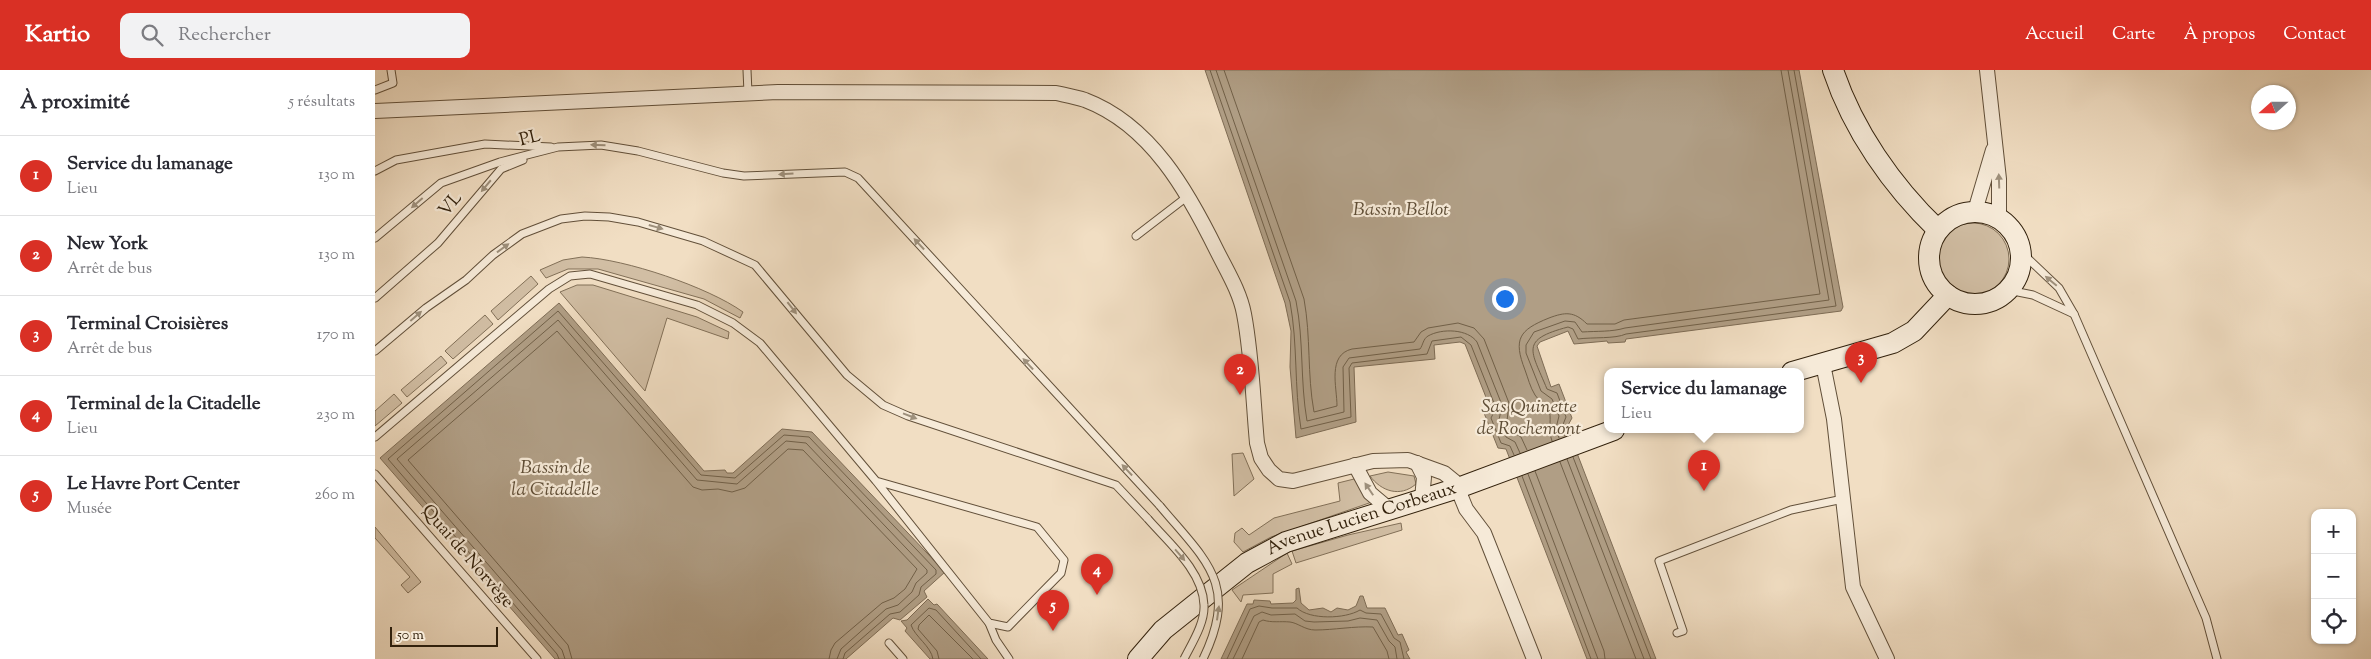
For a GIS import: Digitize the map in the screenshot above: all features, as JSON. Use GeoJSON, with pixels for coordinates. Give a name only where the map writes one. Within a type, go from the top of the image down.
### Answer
{"type":"FeatureCollection","features":[{"type":"Feature","properties":{"kind":"main road"},"geometry":{"type":"LineString","coordinates":[[1833,70],[1853,118],[1877,158],[1938,230]]}},
{"type":"Feature","properties":{"kind":"main road"},"geometry":{"type":"LineString","coordinates":[[1975,211],[1999,218],[2014,232],[2021,252],[2019,273],[2008,290],[1998,298],[1979,304],[1960,302],[1948,296],[1938,285],[1931,272],[1929,257],[1931,242],[1938,230],[1955,216],[1975,211]]}},
{"type":"Feature","properties":{"kind":"main road"},"geometry":{"type":"LineString","coordinates":[[1804,369],[1893,344],[1914,331],[1948,296]]}},
{"type":"Feature","properties":{"kind":"main road","name":"Avenue Lucien Corbeaux"},"geometry":{"type":"LineString","coordinates":[[1138,659],[1163,630],[1247,563],[1286,542],[1458,488],[1605,433]]}},
{"type":"Feature","properties":{"kind":"street"},"geometry":{"type":"LineString","coordinates":[[1987,70],[1999,179],[1999,218]]}},
{"type":"Feature","properties":{"kind":"street"},"geometry":{"type":"LineString","coordinates":[[375,111],[748,93],[1056,93],[1085,100],[1109,112],[1133,130],[1157,153],[1175,175],[1188,196],[1228,274],[1244,313],[1257,443],[1261,458],[1269,470],[1279,478],[1293,481],[1373,461],[1408,460],[1444,473],[1458,488],[1466,510],[1484,533],[1534,659]]}},
{"type":"Feature","properties":{"kind":"street"},"geometry":{"type":"LineString","coordinates":[[1975,211],[1995,145]]}},
{"type":"Feature","properties":{"kind":"street"},"geometry":{"type":"LineString","coordinates":[[1823,364],[1834,419],[1853,587],[1887,659]]}},
{"type":"Feature","properties":{"kind":"street"},"geometry":{"type":"LineString","coordinates":[[1417,463],[1424,477],[1422,499]]}},
{"type":"Feature","properties":{"kind":"street"},"geometry":{"type":"LineString","coordinates":[[1355,465],[1369,493],[1389,509]]}},
{"type":"Feature","properties":{"kind":"lane"},"geometry":{"type":"LineString","coordinates":[[375,90],[393,83],[391,70]]}},
{"type":"Feature","properties":{"kind":"lane"},"geometry":{"type":"LineString","coordinates":[[747,70],[748,93]]}},
{"type":"Feature","properties":{"kind":"lane","name":"PL"},"geometry":{"type":"LineString","coordinates":[[375,171],[396,160],[485,144],[558,147]]}},
{"type":"Feature","properties":{"kind":"lane"},"geometry":{"type":"LineString","coordinates":[[558,147],[601,145],[638,151],[723,173],[744,176],[839,172],[858,178],[1160,506],[1205,559],[1215,577],[1219,596],[1219,612],[1213,637],[1203,659]]}},
{"type":"Feature","properties":{"kind":"lane","name":"PL"},"geometry":{"type":"LineString","coordinates":[[375,238],[441,183],[501,162],[558,147]]}},
{"type":"Feature","properties":{"kind":"lane","name":"VL"},"geometry":{"type":"LineString","coordinates":[[375,298],[438,243],[501,169],[558,147]]}},
{"type":"Feature","properties":{"kind":"lane"},"geometry":{"type":"LineString","coordinates":[[1136,236],[1188,196]]}},
{"type":"Feature","properties":{"kind":"lane"},"geometry":{"type":"LineString","coordinates":[[375,351],[426,308],[466,280],[493,254],[522,234],[561,219],[585,216],[638,222],[703,241],[755,266],[847,375],[883,405],[908,416],[1116,485],[1148,518],[1189,566],[1201,588],[1204,605],[1201,620],[1184,659]]}},
{"type":"Feature","properties":{"kind":"lane"},"geometry":{"type":"LineString","coordinates":[[2021,252],[2059,288],[2075,314],[2206,618],[2217,659]]}},
{"type":"Feature","properties":{"kind":"lane"},"geometry":{"type":"LineString","coordinates":[[375,437],[549,289],[570,276],[590,274],[697,305],[733,323],[760,343],[876,481],[989,624],[995,640],[1009,659]]}},
{"type":"Feature","properties":{"kind":"lane"},"geometry":{"type":"LineString","coordinates":[[2008,290],[2033,295],[2075,314]]}},
{"type":"Feature","properties":{"kind":"lane","name":"Quai de Norvège"},"geometry":{"type":"LineString","coordinates":[[375,474],[537,659]]}},
{"type":"Feature","properties":{"kind":"lane"},"geometry":{"type":"LineString","coordinates":[[876,481],[1037,527],[1064,560],[1061,573],[1008,628],[989,624]]}},
{"type":"Feature","properties":{"kind":"lane"},"geometry":{"type":"LineString","coordinates":[[1677,634],[1683,631],[1659,561],[1791,510],[1843,499]]}},
{"type":"Feature","properties":{"kind":"lane"},"geometry":{"type":"LineString","coordinates":[[889,643],[903,659]]}},
{"type":"Feature","properties":{"kind":"shaded area"},"geometry":{"type":"Polygon","coordinates":[[[1973,223],[1993,229],[2003,239],[2009,259],[2003,279],[1993,289],[1973,295],[1953,289],[1943,279],[1937,259],[1943,239],[1953,229],[1973,223]]]}},
{"type":"Feature","properties":{"kind":"shaded area"},"geometry":{"type":"Polygon","coordinates":[[[582,257],[620,263],[665,276],[709,293],[743,312],[740,318],[704,299],[598,269],[568,269],[546,278],[540,270],[563,260],[582,257]]]}},
{"type":"Feature","properties":{"kind":"shaded area"},"geometry":{"type":"Polygon","coordinates":[[[531,276],[538,284],[498,320],[491,311],[531,276]]]}},
{"type":"Feature","properties":{"kind":"shaded area"},"geometry":{"type":"Polygon","coordinates":[[[577,285],[593,285],[697,317],[729,332],[728,339],[667,318],[645,391],[560,292],[577,285]]]}},
{"type":"Feature","properties":{"kind":"shaded area"},"geometry":{"type":"Polygon","coordinates":[[[485,315],[493,324],[453,359],[445,351],[485,315]]]}},
{"type":"Feature","properties":{"kind":"shaded area"},"geometry":{"type":"Polygon","coordinates":[[[441,356],[447,363],[407,397],[401,390],[441,356]]]}},
{"type":"Feature","properties":{"kind":"shaded area"},"geometry":{"type":"Polygon","coordinates":[[[394,394],[402,403],[375,426],[375,411],[394,394]]]}},
{"type":"Feature","properties":{"kind":"shaded area"},"geometry":{"type":"Polygon","coordinates":[[[1243,453],[1254,479],[1234,496],[1232,454],[1243,453]]]}},
{"type":"Feature","properties":{"kind":"shaded area"},"geometry":{"type":"Polygon","coordinates":[[[1388,472],[1414,476],[1416,484],[1404,491],[1391,491],[1380,486],[1370,476],[1388,472]]]}},
{"type":"Feature","properties":{"kind":"shaded area"},"geometry":{"type":"Polygon","coordinates":[[[1354,479],[1372,502],[1271,537],[1243,552],[1234,542],[1235,533],[1242,528],[1249,535],[1274,518],[1340,501],[1338,483],[1354,479]]]}},
{"type":"Feature","properties":{"kind":"shaded area"},"geometry":{"type":"Polygon","coordinates":[[[1401,523],[1402,530],[1296,563],[1292,551],[1348,535],[1401,523]]]}},
{"type":"Feature","properties":{"kind":"shaded area"},"geometry":{"type":"Polygon","coordinates":[[[375,527],[421,582],[408,593],[401,585],[410,577],[375,538],[375,527]]]}},
{"type":"Feature","properties":{"kind":"shaded area"},"geometry":{"type":"Polygon","coordinates":[[[1287,553],[1292,564],[1273,574],[1273,593],[1243,595],[1241,602],[1232,590],[1287,553]]]}},
{"type":"Feature","properties":{"kind":"water","name":"Bassin Bellot"},"geometry":{"type":"Polygon","coordinates":[[[1205,70],[1799,70],[1843,307],[1841,311],[1626,339],[1625,342],[1608,343],[1607,341],[1574,344],[1568,331],[1540,342],[1537,346],[1551,387],[1559,384],[1572,418],[1567,427],[1656,659],[1587,659],[1506,449],[1498,448],[1484,413],[1491,410],[1465,344],[1460,342],[1434,345],[1435,359],[1354,367],[1356,422],[1296,438],[1290,367],[1291,331],[1285,303],[1205,70]]]}},
{"type":"Feature","properties":{"kind":"water","name":"Bassin de la Citadelle"},"geometry":{"type":"Polygon","coordinates":[[[559,303],[704,471],[725,470],[727,473],[733,473],[782,429],[812,432],[945,572],[924,591],[927,597],[900,620],[893,618],[846,659],[555,659],[380,458],[559,303]]]}},
{"type":"Feature","properties":{"kind":"water"},"geometry":{"type":"Polygon","coordinates":[[[1299,588],[1301,603],[1309,610],[1323,608],[1331,612],[1337,608],[1348,610],[1356,606],[1360,596],[1363,596],[1367,608],[1385,608],[1398,635],[1402,634],[1409,650],[1406,652],[1410,659],[1221,659],[1247,604],[1253,604],[1254,600],[1270,601],[1271,604],[1293,603],[1296,600],[1296,589],[1299,588]]]}},
{"type":"Feature","properties":{"kind":"water"},"geometry":{"type":"Polygon","coordinates":[[[928,599],[934,605],[937,604],[988,659],[930,659],[905,631],[907,628],[901,621],[907,620],[928,599]]]}},
{"type":"Feature","properties":{"kind":"place","name":"Terminal Croisières"},"geometry":{"type":"Point","coordinates":[1861,383]}},
{"type":"Feature","properties":{"kind":"place","name":"New York"},"geometry":{"type":"Point","coordinates":[1240,395]}},
{"type":"Feature","properties":{"kind":"place","name":"Service du lamanage"},"geometry":{"type":"Point","coordinates":[1704,491]}},
{"type":"Feature","properties":{"kind":"place","name":"Terminal de la Citadelle"},"geometry":{"type":"Point","coordinates":[1097,595]}},
{"type":"Feature","properties":{"kind":"place","name":"Le Havre Port Center"},"geometry":{"type":"Point","coordinates":[1053,631]}},
{"type":"Feature","properties":{"kind":"water label","name":"Sas Quinette de Rochemont"},"geometry":{"type":"Point","coordinates":[1529,418]}}]}
